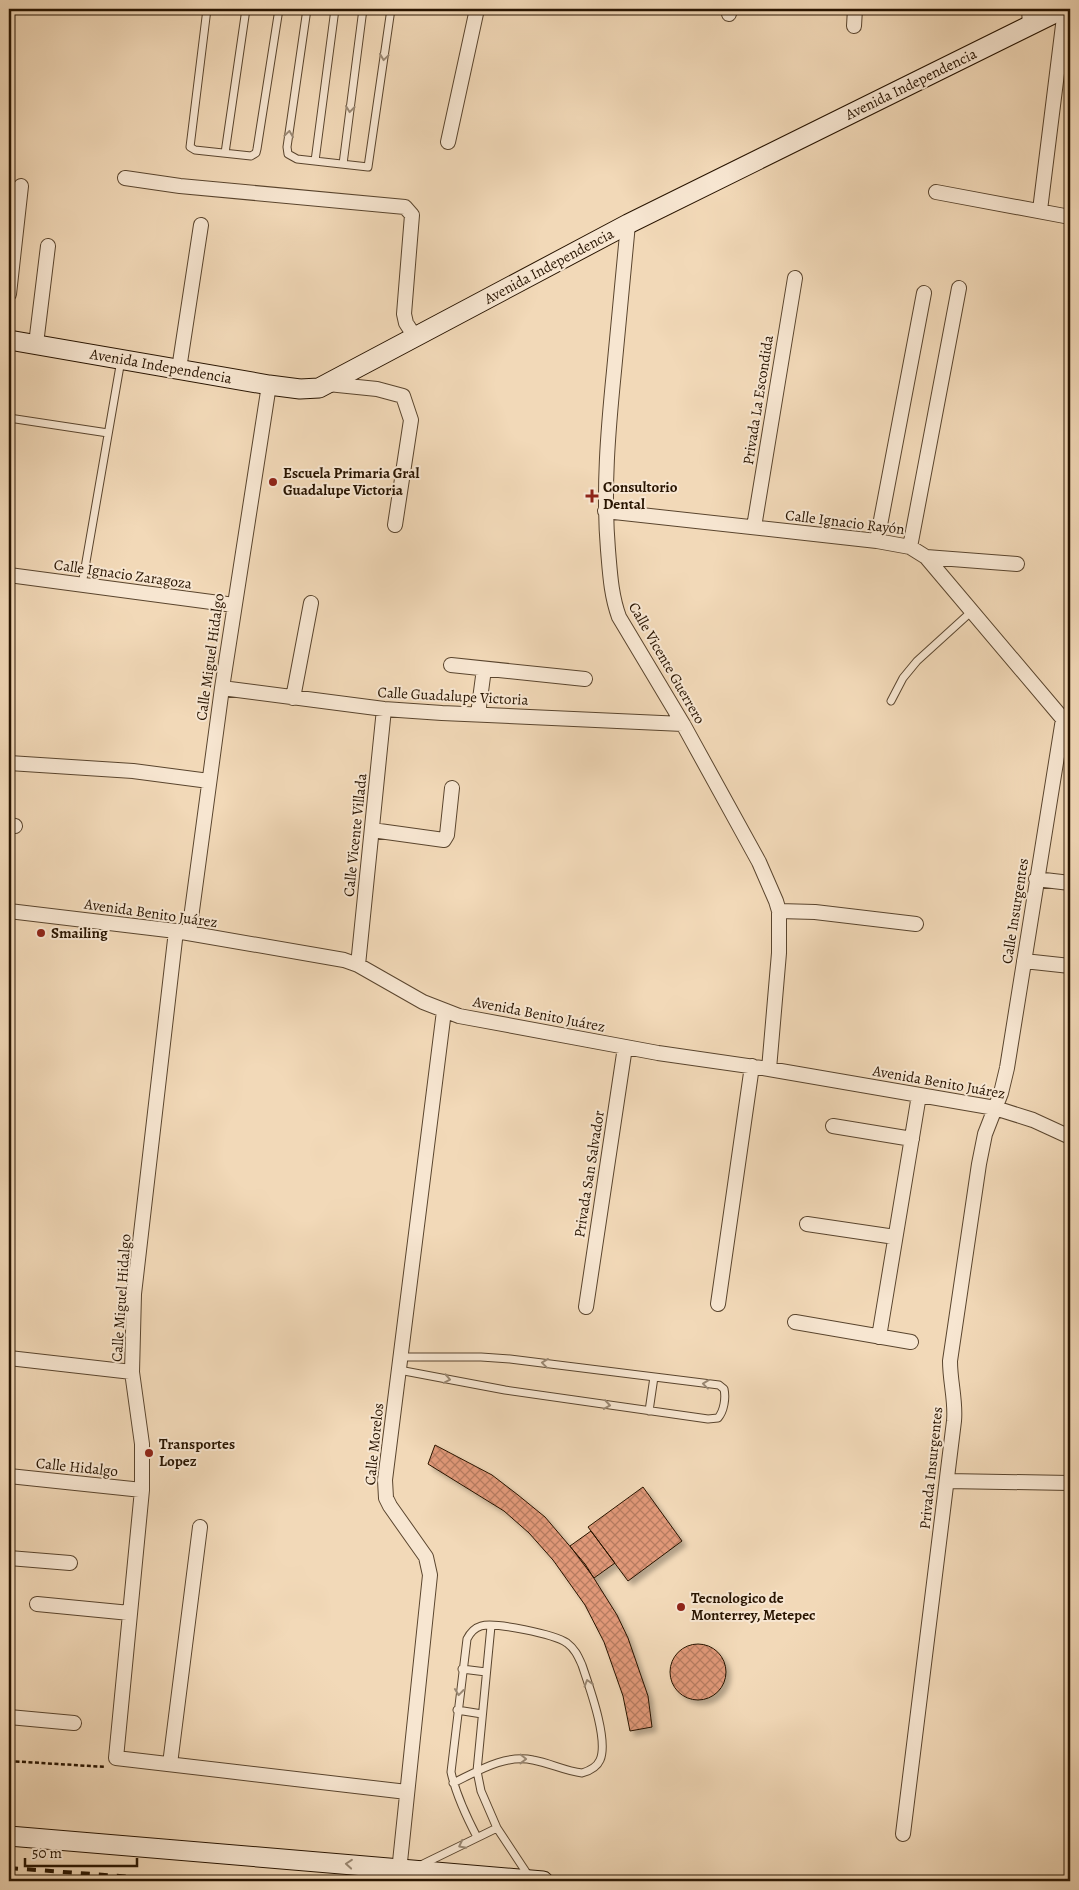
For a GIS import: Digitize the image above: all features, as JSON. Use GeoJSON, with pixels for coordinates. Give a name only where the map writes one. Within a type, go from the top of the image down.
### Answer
{"type":"FeatureCollection","features":[{"type":"Feature","properties":{"kind":"street"},"geometry":{"type":"LineString","coordinates":[[448,142],[477,9]]}},
{"type":"Feature","properties":{"kind":"street"},"geometry":{"type":"LineString","coordinates":[[854,26],[855,9]]}},
{"type":"Feature","properties":{"kind":"street"},"geometry":{"type":"LineString","coordinates":[[1040,210],[1064,9]]}},
{"type":"Feature","properties":{"kind":"street","name":"Avenida Independencia"},"geometry":{"type":"LineString","coordinates":[[9,340],[269,385],[310,389],[328,384],[628,224],[1029,17],[1064,9]]}},
{"type":"Feature","properties":{"kind":"street"},"geometry":{"type":"LineString","coordinates":[[125,178],[180,186],[406,206],[412,215],[404,314],[406,323],[416,337]]}},
{"type":"Feature","properties":{"kind":"street"},"geometry":{"type":"LineString","coordinates":[[9,294],[21,186]]}},
{"type":"Feature","properties":{"kind":"street"},"geometry":{"type":"LineString","coordinates":[[936,192],[1070,217]]}},
{"type":"Feature","properties":{"kind":"street","name":"Calle Vicente Guerrero"},"geometry":{"type":"LineString","coordinates":[[628,224],[610,419],[605,511],[615,605],[630,636],[683,724],[759,862],[779,912],[779,954],[769,1069]]}},
{"type":"Feature","properties":{"kind":"street"},"geometry":{"type":"LineString","coordinates":[[179,369],[201,225]]}},
{"type":"Feature","properties":{"kind":"street"},"geometry":{"type":"LineString","coordinates":[[36,344],[48,246]]}},
{"type":"Feature","properties":{"kind":"street","name":"Privada La Escondida"},"geometry":{"type":"LineString","coordinates":[[754,527],[795,278]]}},
{"type":"Feature","properties":{"kind":"street"},"geometry":{"type":"LineString","coordinates":[[910,547],[959,288]]}},
{"type":"Feature","properties":{"kind":"street"},"geometry":{"type":"LineString","coordinates":[[876,541],[924,293]]}},
{"type":"Feature","properties":{"kind":"street"},"geometry":{"type":"LineString","coordinates":[[328,384],[376,388],[403,396],[411,420],[395,525]]}},
{"type":"Feature","properties":{"kind":"street","name":"Calle Miguel Hidalgo"},"geometry":{"type":"LineString","coordinates":[[116,1758],[142,1490],[142,1444],[132,1372],[134,1294],[182,932],[210,781],[234,605],[269,385]]}},
{"type":"Feature","properties":{"kind":"street","name":"Calle Ignacio Rayón"},"geometry":{"type":"LineString","coordinates":[[605,511],[876,541],[910,547],[926,557],[1067,719]]}},
{"type":"Feature","properties":{"kind":"street"},"geometry":{"type":"LineString","coordinates":[[926,557],[1017,564]]}},
{"type":"Feature","properties":{"kind":"street","name":"Calle Ignacio Zaragoza"},"geometry":{"type":"LineString","coordinates":[[9,575],[234,605]]}},
{"type":"Feature","properties":{"kind":"street"},"geometry":{"type":"LineString","coordinates":[[292,698],[311,603]]}},
{"type":"Feature","properties":{"kind":"street"},"geometry":{"type":"LineString","coordinates":[[451,665],[585,680]]}},
{"type":"Feature","properties":{"kind":"street"},"geometry":{"type":"LineString","coordinates":[[478,714],[484,669]]}},
{"type":"Feature","properties":{"kind":"street","name":"Calle Guadalupe Victoria"},"geometry":{"type":"LineString","coordinates":[[222,688],[384,709],[683,724]]}},
{"type":"Feature","properties":{"kind":"street","name":"Calle Vicente Villada"},"geometry":{"type":"LineString","coordinates":[[358,965],[384,709]]}},
{"type":"Feature","properties":{"kind":"street","name":"Calle Insurgentes"},"geometry":{"type":"LineString","coordinates":[[995,1108],[1007,1068],[1036,879],[1067,719]]}},
{"type":"Feature","properties":{"kind":"street"},"geometry":{"type":"LineString","coordinates":[[9,763],[132,771],[210,781]]}},
{"type":"Feature","properties":{"kind":"street"},"geometry":{"type":"LineString","coordinates":[[372,830],[444,840],[447,835],[452,788]]}},
{"type":"Feature","properties":{"kind":"street"},"geometry":{"type":"LineString","coordinates":[[1036,879],[1070,883]]}},
{"type":"Feature","properties":{"kind":"street","name":"Avenida Benito Juárez"},"geometry":{"type":"LineString","coordinates":[[9,911],[182,932],[336,958],[358,965],[423,1002],[444,1011],[476,1020],[625,1047],[752,1066],[995,1108],[1033,1120],[1070,1137]]}},
{"type":"Feature","properties":{"kind":"street"},"geometry":{"type":"LineString","coordinates":[[779,912],[815,912],[916,924]]}},
{"type":"Feature","properties":{"kind":"street"},"geometry":{"type":"LineString","coordinates":[[1024,961],[1070,966]]}},
{"type":"Feature","properties":{"kind":"street","name":"Calle Morelos"},"geometry":{"type":"LineString","coordinates":[[403,1873],[407,1792],[430,1575],[426,1557],[390,1506],[384,1488],[444,1011]]}},
{"type":"Feature","properties":{"kind":"street","name":"Privada San Salvador"},"geometry":{"type":"LineString","coordinates":[[586,1307],[625,1047]]}},
{"type":"Feature","properties":{"kind":"street"},"geometry":{"type":"LineString","coordinates":[[718,1304],[752,1066]]}},
{"type":"Feature","properties":{"kind":"street"},"geometry":{"type":"LineString","coordinates":[[879,1337],[919,1094]]}},
{"type":"Feature","properties":{"kind":"street","name":"Privada Insurgentes"},"geometry":{"type":"LineString","coordinates":[[903,1834],[955,1411],[950,1361],[979,1164],[985,1134],[995,1108]]}},
{"type":"Feature","properties":{"kind":"street"},"geometry":{"type":"LineString","coordinates":[[833,1126],[912,1138]]}},
{"type":"Feature","properties":{"kind":"street"},"geometry":{"type":"LineString","coordinates":[[807,1224],[895,1237]]}},
{"type":"Feature","properties":{"kind":"street"},"geometry":{"type":"LineString","coordinates":[[795,1322],[912,1342]]}},
{"type":"Feature","properties":{"kind":"street"},"geometry":{"type":"LineString","coordinates":[[9,1358],[132,1372]]}},
{"type":"Feature","properties":{"kind":"street","name":"Calle Hidalgo"},"geometry":{"type":"LineString","coordinates":[[9,1476],[142,1490]]}},
{"type":"Feature","properties":{"kind":"street"},"geometry":{"type":"LineString","coordinates":[[947,1481],[1070,1483]]}},
{"type":"Feature","properties":{"kind":"street"},"geometry":{"type":"LineString","coordinates":[[170,1764],[200,1527]]}},
{"type":"Feature","properties":{"kind":"street"},"geometry":{"type":"LineString","coordinates":[[9,1558],[70,1563]]}},
{"type":"Feature","properties":{"kind":"street"},"geometry":{"type":"LineString","coordinates":[[36,1604],[130,1613]]}},
{"type":"Feature","properties":{"kind":"street"},"geometry":{"type":"LineString","coordinates":[[9,1717],[74,1723]]}},
{"type":"Feature","properties":{"kind":"street"},"geometry":{"type":"LineString","coordinates":[[116,1758],[407,1792]]}},
{"type":"Feature","properties":{"kind":"street"},"geometry":{"type":"LineString","coordinates":[[9,1836],[403,1873],[537,1881]]}},
{"type":"Feature","properties":{"kind":"lane"},"geometry":{"type":"LineString","coordinates":[[207,9],[190,147],[195,150],[251,156],[256,153],[279,9]]}},
{"type":"Feature","properties":{"kind":"lane"},"geometry":{"type":"LineString","coordinates":[[225,153],[246,9]]}},
{"type":"Feature","properties":{"kind":"lane"},"geometry":{"type":"LineString","coordinates":[[307,9],[287,147],[288,154],[293,158],[368,167],[391,9]]}},
{"type":"Feature","properties":{"kind":"lane"},"geometry":{"type":"LineString","coordinates":[[315,161],[335,9]]}},
{"type":"Feature","properties":{"kind":"lane"},"geometry":{"type":"LineString","coordinates":[[343,164],[362,9]]}},
{"type":"Feature","properties":{"kind":"lane"},"geometry":{"type":"LineString","coordinates":[[82,585],[121,360]]}},
{"type":"Feature","properties":{"kind":"lane"},"geometry":{"type":"LineString","coordinates":[[9,418],[108,433]]}},
{"type":"Feature","properties":{"kind":"lane"},"geometry":{"type":"LineString","coordinates":[[891,701],[903,678],[916,661],[972,611]]}},
{"type":"Feature","properties":{"kind":"lane"},"geometry":{"type":"LineString","coordinates":[[481,1357],[510,1359],[720,1385],[724,1389],[724,1397],[720,1415],[713,1419],[505,1390],[400,1363],[481,1357]]}},
{"type":"Feature","properties":{"kind":"lane"},"geometry":{"type":"LineString","coordinates":[[649,1411],[654,1377]]}},
{"type":"Feature","properties":{"kind":"lane"},"geometry":{"type":"LineString","coordinates":[[453,1783],[477,1771],[504,1761],[524,1758],[582,1773],[587,1772],[598,1764],[602,1753],[600,1729],[589,1685],[574,1649],[562,1640],[549,1635],[491,1626],[481,1626],[470,1634],[464,1649],[451,1764],[453,1783],[466,1817],[477,1837]]}},
{"type":"Feature","properties":{"kind":"lane"},"geometry":{"type":"LineString","coordinates":[[491,1626],[477,1771],[481,1791],[497,1828],[537,1881]]}},
{"type":"Feature","properties":{"kind":"lane"},"geometry":{"type":"LineString","coordinates":[[462,1669],[486,1672]]}},
{"type":"Feature","properties":{"kind":"lane"},"geometry":{"type":"LineString","coordinates":[[457,1710],[482,1714]]}},
{"type":"Feature","properties":{"kind":"lane"},"geometry":{"type":"LineString","coordinates":[[403,1873],[497,1828]]}},
{"type":"Feature","properties":{"kind":"path"},"geometry":{"type":"LineString","coordinates":[[9,1761],[110,1767],[114,1766],[116,1758]]}},
{"type":"Feature","properties":{"kind":"building"},"geometry":{"type":"Polygon","coordinates":[[[435,1445],[492,1475],[518,1495],[545,1517],[585,1564],[617,1615],[628,1638],[648,1696],[652,1727],[630,1731],[623,1696],[604,1642],[585,1605],[553,1560],[529,1533],[504,1511],[428,1464],[435,1445]]]}},
{"type":"Feature","properties":{"kind":"building"},"geometry":{"type":"Polygon","coordinates":[[[643,1487],[682,1541],[628,1581],[588,1527],[643,1487]]]}},
{"type":"Feature","properties":{"kind":"building"},"geometry":{"type":"Polygon","coordinates":[[[591,1531],[615,1563],[594,1578],[570,1546],[591,1531]]]}},
{"type":"Feature","properties":{"kind":"building"},"geometry":{"type":"Polygon","coordinates":[[[698,1644],[713,1649],[721,1657],[726,1672],[721,1687],[713,1695],[698,1700],[683,1695],[675,1687],[670,1672],[675,1657],[683,1649],[698,1644]]]}},
{"type":"Feature","properties":{"kind":"railway"},"geometry":{"type":"LineString","coordinates":[[9,1868],[189,1881]]}},
{"type":"Feature","properties":{"kind":"railway"},"geometry":{"type":"LineString","coordinates":[[9,1877],[74,1881]]}},
{"type":"Feature","properties":{"kind":"place","name":"Escuela Primaria Gral Guadalupe Victoria"},"geometry":{"type":"Point","coordinates":[273,482]}},
{"type":"Feature","properties":{"kind":"place","name":"Consultorio Dental"},"geometry":{"type":"Point","coordinates":[592,496]}},
{"type":"Feature","properties":{"kind":"place","name":"Smailing"},"geometry":{"type":"Point","coordinates":[41,933]}},
{"type":"Feature","properties":{"kind":"place","name":"Transportes Lopez"},"geometry":{"type":"Point","coordinates":[149,1453]}},
{"type":"Feature","properties":{"kind":"place","name":"Tecnologico de Monterrey, Metepec"},"geometry":{"type":"Point","coordinates":[681,1607]}}]}
